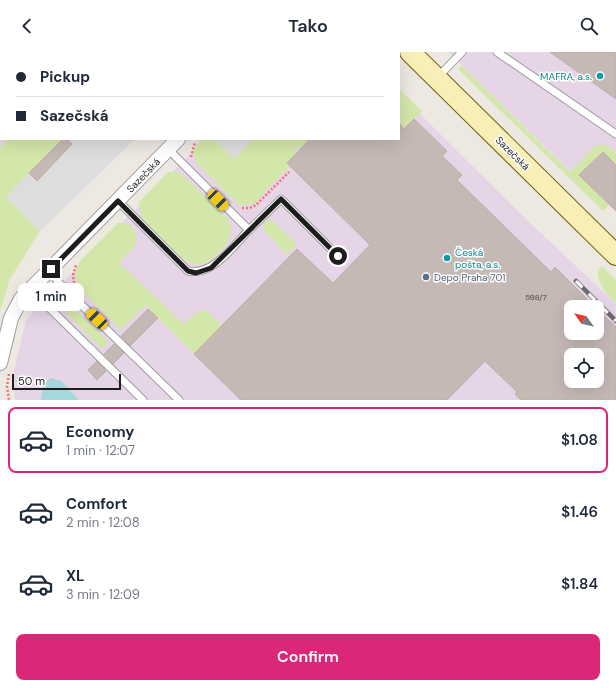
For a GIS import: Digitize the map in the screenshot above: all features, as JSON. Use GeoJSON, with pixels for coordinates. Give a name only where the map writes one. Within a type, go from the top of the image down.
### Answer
{"type":"FeatureCollection","features":[{"type":"Feature","properties":{"kind":"street","name":"Sazečská"},"geometry":{"type":"LineString","coordinates":[[410,52],[616,255]]}},
{"type":"Feature","properties":{"kind":"street","name":"Sazečská"},"geometry":{"type":"LineString","coordinates":[[5,367],[11,318],[21,299],[118,201],[172,143]]}},
{"type":"Feature","properties":{"kind":"lane"},"geometry":{"type":"LineString","coordinates":[[437,78],[462,52]]}},
{"type":"Feature","properties":{"kind":"lane"},"geometry":{"type":"LineString","coordinates":[[497,52],[616,134]]}},
{"type":"Feature","properties":{"kind":"lane"},"geometry":{"type":"LineString","coordinates":[[172,143],[249,230]]}},
{"type":"Feature","properties":{"kind":"lane"},"geometry":{"type":"LineString","coordinates":[[118,201],[188,271],[196,273],[211,268],[281,199],[338,256]]}},
{"type":"Feature","properties":{"kind":"lane"},"geometry":{"type":"LineString","coordinates":[[51,269],[57,281],[179,400]]}},
{"type":"Feature","properties":{"kind":"lane"},"geometry":{"type":"LineString","coordinates":[[30,290],[143,400]]}},
{"type":"Feature","properties":{"kind":"path"},"geometry":{"type":"LineString","coordinates":[[191,146],[195,142]]}},
{"type":"Feature","properties":{"kind":"path"},"geometry":{"type":"LineString","coordinates":[[192,160],[191,154],[195,142]]}},
{"type":"Feature","properties":{"kind":"path"},"geometry":{"type":"LineString","coordinates":[[239,207],[253,207],[289,172]]}},
{"type":"Feature","properties":{"kind":"path"},"geometry":{"type":"LineString","coordinates":[[75,285],[73,275],[77,262]]}},
{"type":"Feature","properties":{"kind":"path"},"geometry":{"type":"LineString","coordinates":[[5,367],[9,400]]}},
{"type":"Feature","properties":{"kind":"shaded area"},"geometry":{"type":"Polygon","coordinates":[[[448,52],[616,52],[616,153],[608,145],[596,146],[571,172],[448,52]]]}},
{"type":"Feature","properties":{"kind":"shaded area"},"geometry":{"type":"Polygon","coordinates":[[[400,94],[527,220],[616,304],[616,400],[15,400],[14,371],[26,320],[204,140],[400,140],[400,94]]]}},
{"type":"Feature","properties":{"kind":"shaded area"},"geometry":{"type":"Polygon","coordinates":[[[0,140],[6,140],[0,148],[0,140]]]}},
{"type":"Feature","properties":{"kind":"shaded area"},"geometry":{"type":"Polygon","coordinates":[[[61,140],[134,140],[40,231],[6,197],[61,140]]]}},
{"type":"Feature","properties":{"kind":"shaded area"},"geometry":{"type":"Polygon","coordinates":[[[215,140],[252,140],[234,159],[215,140]]]}},
{"type":"Feature","properties":{"kind":"green space"},"geometry":{"type":"Polygon","coordinates":[[[461,65],[570,172],[596,145],[608,145],[616,153],[616,165],[603,152],[580,175],[610,204],[603,211],[458,69],[461,65]]]}},
{"type":"Feature","properties":{"kind":"green space"},"geometry":{"type":"Polygon","coordinates":[[[400,90],[422,111],[404,129],[400,124],[400,90]]]}},
{"type":"Feature","properties":{"kind":"green space"},"geometry":{"type":"Polygon","coordinates":[[[6,140],[61,140],[6,197],[40,231],[10,279],[0,312],[0,148],[6,140]]]}},
{"type":"Feature","properties":{"kind":"green space"},"geometry":{"type":"Polygon","coordinates":[[[200,140],[215,140],[234,158],[252,140],[309,140],[302,148],[300,146],[295,151],[296,154],[287,163],[290,166],[255,203],[244,206],[238,204],[197,164],[194,158],[193,150],[200,140]]]}},
{"type":"Feature","properties":{"kind":"green space"},"geometry":{"type":"Polygon","coordinates":[[[168,172],[178,172],[183,175],[225,216],[230,224],[231,233],[226,244],[211,260],[205,263],[193,264],[181,257],[144,220],[140,213],[139,202],[168,172]]]}},
{"type":"Feature","properties":{"kind":"green space"},"geometry":{"type":"Polygon","coordinates":[[[268,220],[274,222],[297,244],[287,255],[264,231],[263,224],[268,220]]]}},
{"type":"Feature","properties":{"kind":"green space"},"geometry":{"type":"Polygon","coordinates":[[[119,222],[131,225],[137,236],[134,247],[119,263],[184,324],[196,313],[203,310],[211,314],[222,326],[194,354],[145,305],[121,330],[78,287],[75,276],[76,269],[80,261],[119,222]]]}},
{"type":"Feature","properties":{"kind":"green space"},"geometry":{"type":"Polygon","coordinates":[[[602,266],[616,280],[616,304],[606,293],[599,279],[598,270],[602,266]]]}},
{"type":"Feature","properties":{"kind":"green space"},"geometry":{"type":"Polygon","coordinates":[[[66,301],[109,342],[102,349],[62,309],[61,303],[66,301]]]}},
{"type":"Feature","properties":{"kind":"water"},"geometry":{"type":"Polygon","coordinates":[[[51,378],[61,381],[79,400],[41,400],[43,385],[51,378]]]}},
{"type":"Feature","properties":{"kind":"building","name":"MAFRA, a.s."},"geometry":{"type":"Polygon","coordinates":[[[550,52],[616,52],[616,99],[550,52]]]}},
{"type":"Feature","properties":{"kind":"building","name":"Česká pošta, a.s."},"geometry":{"type":"Polygon","coordinates":[[[414,119],[447,151],[442,156],[462,175],[457,180],[551,272],[555,267],[588,300],[564,300],[564,340],[604,340],[604,316],[616,327],[616,400],[521,400],[515,394],[517,392],[485,361],[447,400],[241,400],[194,354],[297,249],[333,283],[370,245],[287,163],[309,140],[400,140],[400,124],[404,129],[414,119]]]}},
{"type":"Feature","properties":{"kind":"building"},"geometry":{"type":"Polygon","coordinates":[[[62,140],[68,140],[72,144],[37,181],[29,173],[62,140]]]}},
{"type":"Feature","properties":{"kind":"building"},"geometry":{"type":"Polygon","coordinates":[[[603,152],[616,165],[616,211],[579,175],[603,152]]]}},
{"type":"Feature","properties":{"kind":"building"},"geometry":{"type":"Polygon","coordinates":[[[148,309],[158,318],[130,346],[121,336],[148,309]]]}},
{"type":"Feature","properties":{"kind":"building"},"geometry":{"type":"Polygon","coordinates":[[[114,344],[124,353],[113,364],[104,354],[114,344]]]}},
{"type":"Feature","properties":{"kind":"building"},"geometry":{"type":"Polygon","coordinates":[[[97,361],[106,371],[97,380],[88,370],[97,361]]]}},
{"type":"Feature","properties":{"kind":"railway"},"geometry":{"type":"LineString","coordinates":[[576,281],[616,321]]}},
{"type":"Feature","properties":{"kind":"place","name":"MAFRA, a.s."},"geometry":{"type":"Point","coordinates":[600,76]}},
{"type":"Feature","properties":{"kind":"place","name":"Česká pošta, a.s."},"geometry":{"type":"Point","coordinates":[447,258]}},
{"type":"Feature","properties":{"kind":"place","name":"Depo Praha 701"},"geometry":{"type":"Point","coordinates":[426,277]}},
{"type":"Feature","properties":{"kind":"route"},"geometry":{"type":"LineString","coordinates":[[51,269],[118,201],[182,267],[188,271],[196,273],[203,272],[211,268],[281,199],[338,256]]}}]}
